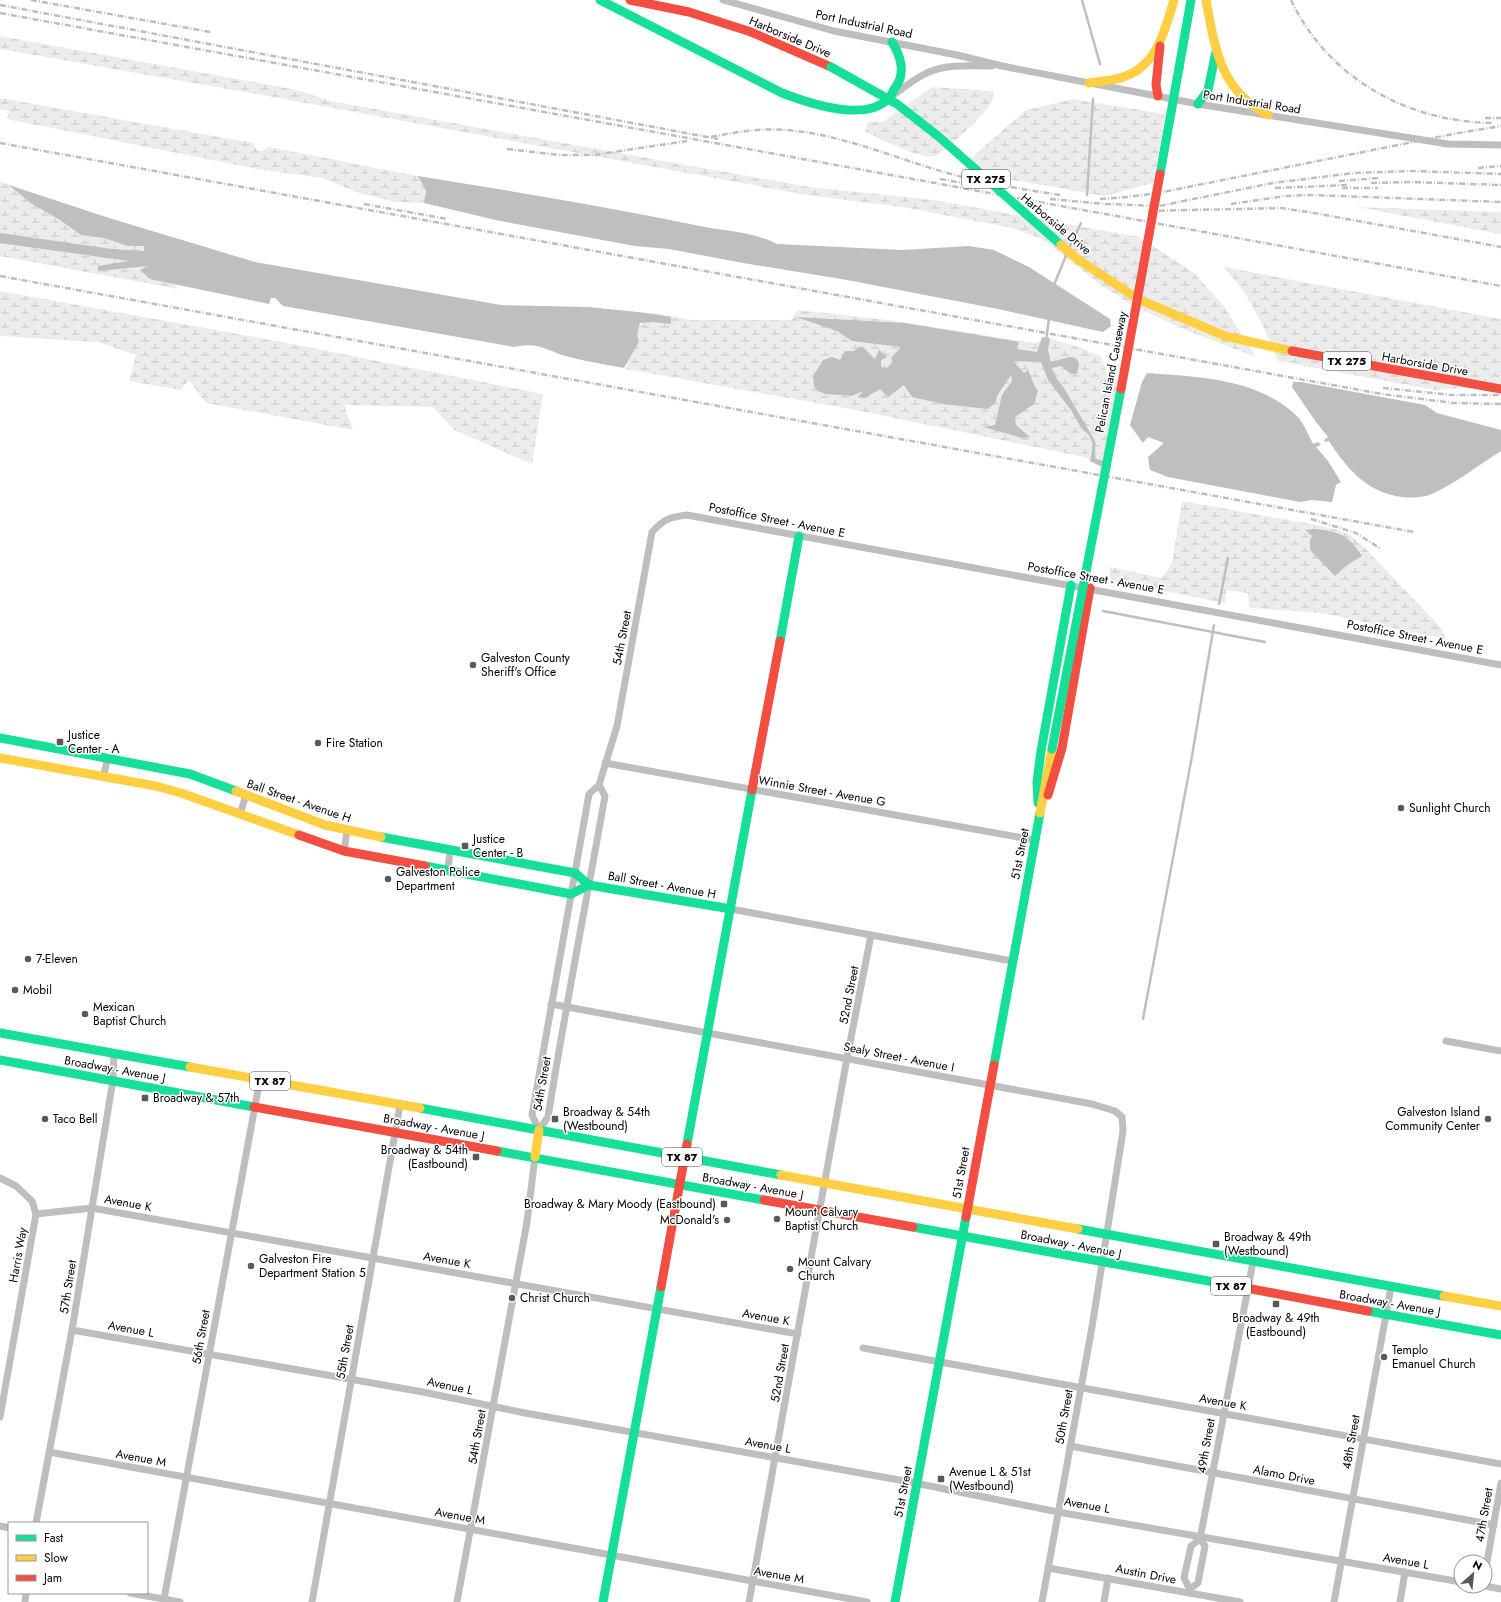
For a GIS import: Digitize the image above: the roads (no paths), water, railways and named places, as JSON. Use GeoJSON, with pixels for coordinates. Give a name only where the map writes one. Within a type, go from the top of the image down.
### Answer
{"type":"FeatureCollection","features":[{"type":"Feature","properties":{"kind":"main road"},"geometry":{"type":"LineString","coordinates":[[600,0],[782,93],[808,103],[846,109],[868,108],[888,100],[899,83],[902,66],[900,54],[892,42]]}},
{"type":"Feature","properties":{"kind":"main road","name":"Harborside Drive"},"geometry":{"type":"LineString","coordinates":[[630,0],[689,12],[737,28],[831,67],[897,104],[938,136],[1076,258],[1138,299],[1225,336],[1272,348],[1501,389]]}},
{"type":"Feature","properties":{"kind":"main road"},"geometry":{"type":"LineString","coordinates":[[1158,96],[1156,85],[1160,43],[1174,0]]}},
{"type":"Feature","properties":{"kind":"main road","name":"Pelican Island Causeway"},"geometry":{"type":"LineString","coordinates":[[1052,749],[1138,299],[1191,0]]}},
{"type":"Feature","properties":{"kind":"main road"},"geometry":{"type":"LineString","coordinates":[[1206,0],[1216,52],[1230,84],[1244,100],[1268,116]]}},
{"type":"Feature","properties":{"kind":"main road"},"geometry":{"type":"LineString","coordinates":[[1089,83],[1126,75],[1150,59],[1160,43]]}},
{"type":"Feature","properties":{"kind":"main road"},"geometry":{"type":"LineString","coordinates":[[1198,104],[1208,90],[1216,52]]}},
{"type":"Feature","properties":{"kind":"main road"},"geometry":{"type":"LineString","coordinates":[[603,1602],[799,536]]}},
{"type":"Feature","properties":{"kind":"main road"},"geometry":{"type":"LineString","coordinates":[[1038,821],[1037,782],[1041,751],[1071,585]]}},
{"type":"Feature","properties":{"kind":"main road"},"geometry":{"type":"LineString","coordinates":[[1038,821],[1055,776],[1062,748],[1090,588]]}},
{"type":"Feature","properties":{"kind":"main road","name":"Ball Street - Avenue H"},"geometry":{"type":"LineString","coordinates":[[0,738],[190,774],[325,825],[347,831],[575,873],[589,885],[731,909]]}},
{"type":"Feature","properties":{"kind":"main road","name":"51st Street"},"geometry":{"type":"LineString","coordinates":[[895,1602],[1052,749]]}},
{"type":"Feature","properties":{"kind":"main road"},"geometry":{"type":"LineString","coordinates":[[0,758],[177,792],[344,851],[448,869],[571,894]]}},
{"type":"Feature","properties":{"kind":"main road","name":"Ball Street - Avenue H"},"geometry":{"type":"LineString","coordinates":[[571,894],[589,885]]}},
{"type":"Feature","properties":{"kind":"main road","name":"Broadway - Avenue J"},"geometry":{"type":"LineString","coordinates":[[0,1033],[539,1130],[1108,1236],[1501,1306]]}},
{"type":"Feature","properties":{"kind":"main road","name":"Broadway - Avenue J"},"geometry":{"type":"LineString","coordinates":[[0,1060],[1501,1335]]}},
{"type":"Feature","properties":{"kind":"main road"},"geometry":{"type":"LineString","coordinates":[[535,1157],[539,1130]]}},
{"type":"Feature","properties":{"kind":"street","name":"Port Industrial Road"},"geometry":{"type":"LineString","coordinates":[[722,0],[834,31],[957,55],[1002,66],[1198,104],[1448,144],[1501,145]]}},
{"type":"Feature","properties":{"kind":"street","name":"Port Industrial Road"},"geometry":{"type":"LineString","coordinates":[[888,100],[910,83],[930,72],[954,66],[1002,66]]}},
{"type":"Feature","properties":{"kind":"street","name":"Postoffice Street - Avenue E"},"geometry":{"type":"LineString","coordinates":[[687,515],[1090,588],[1501,665]]}},
{"type":"Feature","properties":{"kind":"street","name":"54th Street"},"geometry":{"type":"LineString","coordinates":[[539,1130],[532,1114],[589,794],[599,785],[617,726],[652,532],[661,522],[671,517],[687,515]]}},
{"type":"Feature","properties":{"kind":"street"},"geometry":{"type":"LineString","coordinates":[[103,777],[108,758]]}},
{"type":"Feature","properties":{"kind":"street","name":"Winnie Street - Avenue G"},"geometry":{"type":"LineString","coordinates":[[605,763],[1035,840]]}},
{"type":"Feature","properties":{"kind":"street","name":"54th Street"},"geometry":{"type":"LineString","coordinates":[[539,1130],[548,1117],[566,1007],[605,796],[599,785]]}},
{"type":"Feature","properties":{"kind":"street"},"geometry":{"type":"LineString","coordinates":[[240,814],[246,795]]}},
{"type":"Feature","properties":{"kind":"street"},"geometry":{"type":"LineString","coordinates":[[344,851],[347,831]]}},
{"type":"Feature","properties":{"kind":"street"},"geometry":{"type":"LineString","coordinates":[[448,869],[450,850]]}},
{"type":"Feature","properties":{"kind":"street"},"geometry":{"type":"LineString","coordinates":[[731,909],[1012,962]]}},
{"type":"Feature","properties":{"kind":"street","name":"52nd Street"},"geometry":{"type":"LineString","coordinates":[[749,1602],[826,1183],[847,1058],[871,935]]}},
{"type":"Feature","properties":{"kind":"street","name":"Sealy Street - Avenue I"},"geometry":{"type":"LineString","coordinates":[[551,1004],[1092,1104],[1115,1111],[1122,1117],[1123,1131],[1108,1236]]}},
{"type":"Feature","properties":{"kind":"street"},"geometry":{"type":"LineString","coordinates":[[1446,1041],[1501,1051]]}},
{"type":"Feature","properties":{"kind":"street","name":"57th Street"},"geometry":{"type":"LineString","coordinates":[[36,1522],[72,1330],[113,1080],[114,1053]]}},
{"type":"Feature","properties":{"kind":"street","name":"56th Street"},"geometry":{"type":"LineString","coordinates":[[164,1599],[260,1080]]}},
{"type":"Feature","properties":{"kind":"street","name":"55th Street"},"geometry":{"type":"LineString","coordinates":[[312,1602],[400,1105]]}},
{"type":"Feature","properties":{"kind":"street","name":"54th Street"},"geometry":{"type":"LineString","coordinates":[[457,1602],[472,1529],[527,1222],[535,1157]]}},
{"type":"Feature","properties":{"kind":"street"},"geometry":{"type":"LineString","coordinates":[[0,1178],[16,1186],[32,1201],[36,1214]]}},
{"type":"Feature","properties":{"kind":"street","name":"Avenue K"},"geometry":{"type":"LineString","coordinates":[[36,1214],[92,1208],[798,1334]]}},
{"type":"Feature","properties":{"kind":"street","name":"Harris Way"},"geometry":{"type":"LineString","coordinates":[[0,1417],[36,1214]]}},
{"type":"Feature","properties":{"kind":"street","name":"50th Street"},"geometry":{"type":"LineString","coordinates":[[1042,1602],[1108,1236]]}},
{"type":"Feature","properties":{"kind":"street","name":"49th Street"},"geometry":{"type":"LineString","coordinates":[[1200,1537],[1191,1546],[1184,1578],[1189,1591],[1198,1583],[1204,1546],[1200,1537],[1252,1262]]}},
{"type":"Feature","properties":{"kind":"street","name":"48th Street"},"geometry":{"type":"LineString","coordinates":[[1334,1602],[1391,1286]]}},
{"type":"Feature","properties":{"kind":"street","name":"Avenue L"},"geometry":{"type":"LineString","coordinates":[[72,1330],[775,1457],[1058,1512],[1453,1581]]}},
{"type":"Feature","properties":{"kind":"street","name":"Avenue K"},"geometry":{"type":"LineString","coordinates":[[863,1348],[1501,1464]]}},
{"type":"Feature","properties":{"kind":"street","name":"Alamo Drive"},"geometry":{"type":"LineString","coordinates":[[1070,1446],[1494,1525]]}},
{"type":"Feature","properties":{"kind":"street","name":"Avenue M"},"geometry":{"type":"LineString","coordinates":[[49,1452],[867,1602]]}},
{"type":"Feature","properties":{"kind":"street","name":"47th Street"},"geometry":{"type":"LineString","coordinates":[[1489,1554],[1501,1484]]}},
{"type":"Feature","properties":{"kind":"street","name":"Austin Drive"},"geometry":{"type":"LineString","coordinates":[[1048,1568],[1189,1591],[1240,1602]]}},
{"type":"Feature","properties":{"kind":"street"},"geometry":{"type":"LineString","coordinates":[[1400,1602],[1405,1572]]}},
{"type":"Feature","properties":{"kind":"street"},"geometry":{"type":"LineString","coordinates":[[1104,1602],[1108,1578]]}},
{"type":"Feature","properties":{"kind":"street"},"geometry":{"type":"LineString","coordinates":[[136,1594],[180,1602]]}},
{"type":"Feature","properties":{"kind":"waterway"},"geometry":{"type":"LineString","coordinates":[[1082,0],[1100,64]]}},
{"type":"Feature","properties":{"kind":"waterway"},"geometry":{"type":"LineString","coordinates":[[1087,195],[1093,99]]}},
{"type":"Feature","properties":{"kind":"waterway"},"geometry":{"type":"LineString","coordinates":[[1069,248],[1081,223]]}},
{"type":"Feature","properties":{"kind":"waterway"},"geometry":{"type":"LineString","coordinates":[[1054,285],[1067,253]]}},
{"type":"Feature","properties":{"kind":"waterway"},"geometry":{"type":"LineString","coordinates":[[1046,341],[1049,318]]}},
{"type":"Feature","properties":{"kind":"waterway"},"geometry":{"type":"LineString","coordinates":[[1094,442],[1094,459]]}},
{"type":"Feature","properties":{"kind":"waterway"},"geometry":{"type":"LineString","coordinates":[[1219,604],[1228,558]]}},
{"type":"Feature","properties":{"kind":"waterway"},"geometry":{"type":"LineString","coordinates":[[1103,611],[1265,642]]}},
{"type":"Feature","properties":{"kind":"waterway"},"geometry":{"type":"LineString","coordinates":[[1143,1019],[1192,756],[1214,625]]}},
{"type":"Feature","properties":{"kind":"railway"},"geometry":{"type":"LineString","coordinates":[[31,0],[210,32]]}},
{"type":"Feature","properties":{"kind":"railway"},"geometry":{"type":"LineString","coordinates":[[1291,0],[1307,28],[1326,52],[1348,73],[1374,90],[1401,104],[1430,114],[1461,121],[1493,123]]}},
{"type":"Feature","properties":{"kind":"railway"},"geometry":{"type":"LineString","coordinates":[[0,5],[718,139]]}},
{"type":"Feature","properties":{"kind":"railway"},"geometry":{"type":"LineString","coordinates":[[0,13],[1501,286]]}},
{"type":"Feature","properties":{"kind":"railway"},"geometry":{"type":"LineString","coordinates":[[1485,118],[1501,118]]}},
{"type":"Feature","properties":{"kind":"railway"},"geometry":{"type":"LineString","coordinates":[[1100,199],[1158,193],[1453,134],[1501,126]]}},
{"type":"Feature","properties":{"kind":"railway"},"geometry":{"type":"LineString","coordinates":[[711,137],[757,130],[806,132],[846,141],[958,176],[1060,195]]}},
{"type":"Feature","properties":{"kind":"railway"},"geometry":{"type":"LineString","coordinates":[[507,149],[560,155],[594,155],[687,141]]}},
{"type":"Feature","properties":{"kind":"railway"},"geometry":{"type":"LineString","coordinates":[[0,143],[1382,394],[1453,403],[1501,404]]}},
{"type":"Feature","properties":{"kind":"railway"},"geometry":{"type":"LineString","coordinates":[[1478,168],[1501,166]]}},
{"type":"Feature","properties":{"kind":"railway"},"geometry":{"type":"LineString","coordinates":[[1050,199],[1106,204],[1159,206],[1273,183],[1354,173],[1411,171],[1501,174]]}},
{"type":"Feature","properties":{"kind":"railway"},"geometry":{"type":"LineString","coordinates":[[1339,181],[1379,178]]}},
{"type":"Feature","properties":{"kind":"railway"},"geometry":{"type":"LineString","coordinates":[[940,179],[968,184]]}},
{"type":"Feature","properties":{"kind":"railway"},"geometry":{"type":"LineString","coordinates":[[1371,183],[1411,182],[1501,185]]}},
{"type":"Feature","properties":{"kind":"railway"},"geometry":{"type":"LineString","coordinates":[[1275,188],[1347,185]]}},
{"type":"Feature","properties":{"kind":"railway"},"geometry":{"type":"LineString","coordinates":[[1342,188],[1378,188]]}},
{"type":"Feature","properties":{"kind":"railway"},"geometry":{"type":"LineString","coordinates":[[1231,204],[1285,196],[1312,195],[1501,202]]}},
{"type":"Feature","properties":{"kind":"railway"},"geometry":{"type":"LineString","coordinates":[[364,204],[447,219]]}},
{"type":"Feature","properties":{"kind":"railway"},"geometry":{"type":"LineString","coordinates":[[1148,211],[1281,208],[1501,247]]}},
{"type":"Feature","properties":{"kind":"railway"},"geometry":{"type":"LineString","coordinates":[[0,276],[1414,532]]}},
{"type":"Feature","properties":{"kind":"railway"},"geometry":{"type":"LineString","coordinates":[[1383,388],[1452,395],[1501,395]]}},
{"type":"Feature","properties":{"kind":"railway"},"geometry":{"type":"LineString","coordinates":[[1311,519],[1356,533],[1381,549]]}},
{"type":"Feature","properties":{"kind":"place","name":"Galveston County Sheriff's Office"},"geometry":{"type":"Point","coordinates":[473,665]}},
{"type":"Feature","properties":{"kind":"place","name":"Justice Center - A"},"geometry":{"type":"Point","coordinates":[60,742]}},
{"type":"Feature","properties":{"kind":"place","name":"Fire Station"},"geometry":{"type":"Point","coordinates":[318,743]}},
{"type":"Feature","properties":{"kind":"place","name":"Sunlight Church"},"geometry":{"type":"Point","coordinates":[1401,808]}},
{"type":"Feature","properties":{"kind":"place","name":"Justice Center - B"},"geometry":{"type":"Point","coordinates":[465,846]}},
{"type":"Feature","properties":{"kind":"place","name":"Galveston Police Department"},"geometry":{"type":"Point","coordinates":[388,879]}},
{"type":"Feature","properties":{"kind":"place","name":"7-Eleven"},"geometry":{"type":"Point","coordinates":[28,959]}},
{"type":"Feature","properties":{"kind":"place","name":"Mobil"},"geometry":{"type":"Point","coordinates":[15,990]}},
{"type":"Feature","properties":{"kind":"place","name":"Mexican Baptist Church"},"geometry":{"type":"Point","coordinates":[85,1014]}},
{"type":"Feature","properties":{"kind":"place","name":"Broadway & 57th"},"geometry":{"type":"Point","coordinates":[145,1098]}},
{"type":"Feature","properties":{"kind":"place","name":"Taco Bell"},"geometry":{"type":"Point","coordinates":[45,1119]}},
{"type":"Feature","properties":{"kind":"place","name":"Broadway & 54th (Westbound)"},"geometry":{"type":"Point","coordinates":[555,1119]}},
{"type":"Feature","properties":{"kind":"place","name":"Galveston Island Community Center"},"geometry":{"type":"Point","coordinates":[1488,1119]}},
{"type":"Feature","properties":{"kind":"place","name":"Broadway & 54th (Eastbound)"},"geometry":{"type":"Point","coordinates":[476,1157]}},
{"type":"Feature","properties":{"kind":"place","name":"Broadway & Mary Moody (Eastbound)"},"geometry":{"type":"Point","coordinates":[724,1204]}},
{"type":"Feature","properties":{"kind":"place","name":"Mount Calvary Baptist Church"},"geometry":{"type":"Point","coordinates":[777,1219]}},
{"type":"Feature","properties":{"kind":"place","name":"McDonald's"},"geometry":{"type":"Point","coordinates":[727,1220]}},
{"type":"Feature","properties":{"kind":"place","name":"Broadway & 49th (Westbound)"},"geometry":{"type":"Point","coordinates":[1216,1244]}},
{"type":"Feature","properties":{"kind":"place","name":"Galveston Fire Department Station 5"},"geometry":{"type":"Point","coordinates":[251,1266]}},
{"type":"Feature","properties":{"kind":"place","name":"Mount Calvary Church"},"geometry":{"type":"Point","coordinates":[790,1269]}},
{"type":"Feature","properties":{"kind":"place","name":"Christ Church"},"geometry":{"type":"Point","coordinates":[512,1298]}},
{"type":"Feature","properties":{"kind":"place","name":"Broadway & 49th (Eastbound)"},"geometry":{"type":"Point","coordinates":[1276,1304]}},
{"type":"Feature","properties":{"kind":"place","name":"Templo Emanuel Church"},"geometry":{"type":"Point","coordinates":[1384,1357]}},
{"type":"Feature","properties":{"kind":"place","name":"Avenue L & 51st (Westbound)"},"geometry":{"type":"Point","coordinates":[941,1479]}}]}
